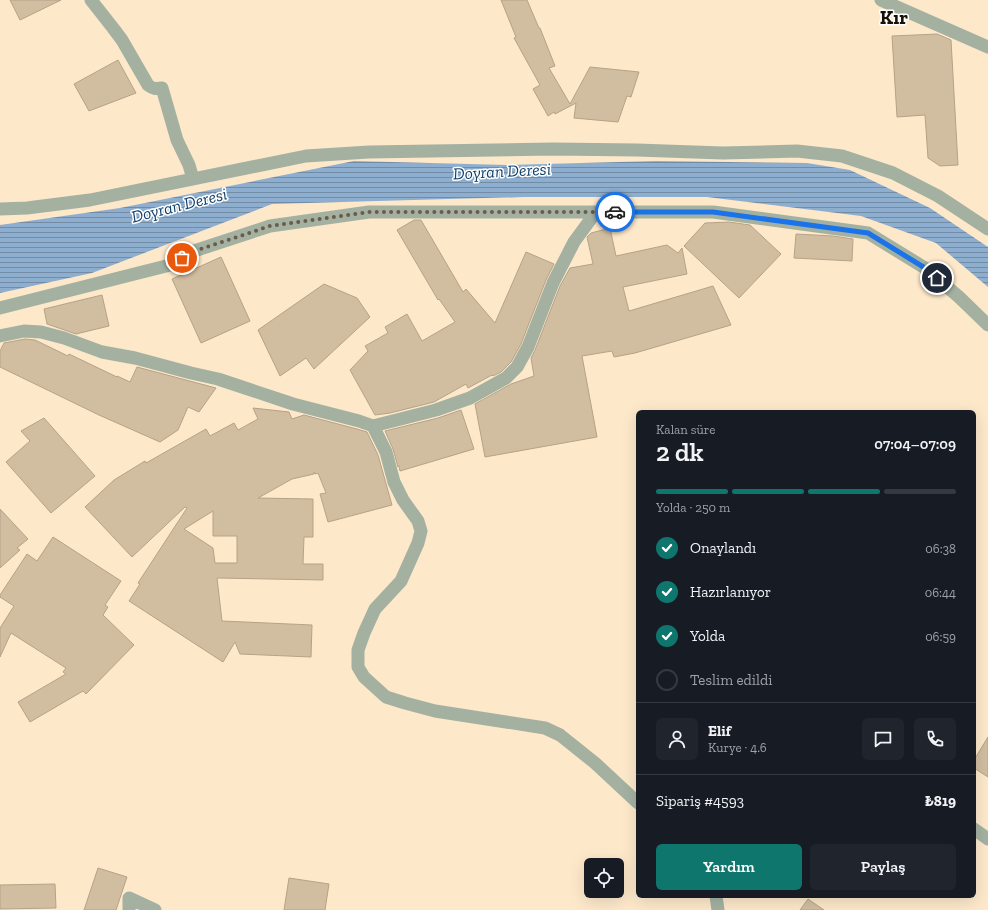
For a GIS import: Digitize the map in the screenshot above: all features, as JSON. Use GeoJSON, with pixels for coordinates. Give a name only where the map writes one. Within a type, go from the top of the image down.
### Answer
{"type":"FeatureCollection","features":[{"type":"Feature","properties":{"kind":"street"},"geometry":{"type":"LineString","coordinates":[[91,0],[122,40],[148,85],[156,89],[162,88],[177,140],[194,179]]}},
{"type":"Feature","properties":{"kind":"street"},"geometry":{"type":"LineString","coordinates":[[881,0],[907,6],[988,47]]}},
{"type":"Feature","properties":{"kind":"street"},"geometry":{"type":"LineString","coordinates":[[0,209],[27,208],[90,200],[306,156],[369,152],[552,149],[723,153],[797,151],[842,156],[893,172],[938,196],[988,229]]}},
{"type":"Feature","properties":{"kind":"street"},"geometry":{"type":"LineString","coordinates":[[0,308],[174,264],[192,252],[270,226],[369,212],[713,212],[868,233],[925,268],[959,297],[988,325]]}},
{"type":"Feature","properties":{"kind":"street"},"geometry":{"type":"LineString","coordinates":[[0,336],[24,331],[41,332],[64,338],[102,352],[135,358],[218,379],[293,404],[373,426],[443,408],[470,398],[506,378],[517,367],[528,347],[552,283],[574,242],[596,212]]}},
{"type":"Feature","properties":{"kind":"street"},"geometry":{"type":"LineString","coordinates":[[373,426],[386,452],[394,482],[403,500],[418,521],[421,531],[418,543],[401,581],[375,609],[364,633],[358,650],[358,667],[364,677],[386,697],[404,703],[435,711],[545,728],[560,735],[595,763],[636,801]]}},
{"type":"Feature","properties":{"kind":"street"},"geometry":{"type":"LineString","coordinates":[[976,830],[988,839]]}},
{"type":"Feature","properties":{"kind":"street"},"geometry":{"type":"LineString","coordinates":[[129,910],[129,898],[155,910]]}},
{"type":"Feature","properties":{"kind":"street"},"geometry":{"type":"LineString","coordinates":[[716,898],[718,910]]}},
{"type":"Feature","properties":{"kind":"water","name":"Doyran Deresi"},"geometry":{"type":"Polygon","coordinates":[[[354,161],[507,165],[656,161],[807,163],[850,170],[930,208],[988,247],[988,287],[936,243],[861,216],[707,197],[523,197],[272,204],[92,273],[0,293],[0,225],[120,208],[354,161]]]}},
{"type":"Feature","properties":{"kind":"building"},"geometry":{"type":"Polygon","coordinates":[[[10,0],[61,0],[20,20],[10,0]]]}},
{"type":"Feature","properties":{"kind":"building"},"geometry":{"type":"Polygon","coordinates":[[[501,0],[527,0],[555,66],[549,68],[570,104],[590,67],[639,72],[631,97],[627,96],[618,122],[574,118],[576,103],[548,116],[533,89],[540,85],[514,38],[516,37],[501,0]]]}},
{"type":"Feature","properties":{"kind":"building"},"geometry":{"type":"Polygon","coordinates":[[[937,34],[951,40],[958,165],[940,166],[928,158],[925,115],[897,117],[892,36],[937,34]]]}},
{"type":"Feature","properties":{"kind":"building"},"geometry":{"type":"Polygon","coordinates":[[[118,60],[136,93],[89,111],[74,84],[118,60]]]}},
{"type":"Feature","properties":{"kind":"building"},"geometry":{"type":"Polygon","coordinates":[[[414,220],[421,220],[463,292],[466,289],[495,323],[526,252],[554,264],[546,280],[521,344],[511,362],[501,372],[493,376],[492,375],[468,388],[466,384],[434,402],[390,413],[375,415],[350,370],[368,351],[365,346],[388,333],[385,327],[407,314],[422,341],[455,322],[439,299],[438,300],[397,230],[414,220]]]}},
{"type":"Feature","properties":{"kind":"building"},"geometry":{"type":"Polygon","coordinates":[[[729,222],[750,225],[781,254],[739,298],[684,246],[705,223],[729,222]]]}},
{"type":"Feature","properties":{"kind":"building"},"geometry":{"type":"Polygon","coordinates":[[[610,228],[616,256],[667,245],[678,253],[682,248],[687,274],[623,287],[629,311],[713,286],[731,325],[635,353],[614,357],[612,351],[582,356],[597,437],[485,457],[475,404],[511,384],[534,376],[531,358],[560,286],[570,268],[593,264],[587,237],[591,233],[610,228]]]}},
{"type":"Feature","properties":{"kind":"building"},"geometry":{"type":"Polygon","coordinates":[[[796,234],[833,236],[853,239],[852,261],[794,258],[796,234]]]}},
{"type":"Feature","properties":{"kind":"building"},"geometry":{"type":"Polygon","coordinates":[[[221,257],[250,321],[201,343],[172,279],[221,257]]]}},
{"type":"Feature","properties":{"kind":"building"},"geometry":{"type":"Polygon","coordinates":[[[324,284],[357,298],[370,317],[314,369],[306,358],[280,376],[258,330],[324,284]]]}},
{"type":"Feature","properties":{"kind":"building"},"geometry":{"type":"Polygon","coordinates":[[[102,295],[109,326],[76,334],[47,324],[44,309],[102,295]]]}},
{"type":"Feature","properties":{"kind":"building"},"geometry":{"type":"Polygon","coordinates":[[[25,339],[35,340],[68,356],[69,354],[130,382],[137,367],[216,388],[199,412],[188,407],[178,430],[160,442],[99,415],[0,367],[0,351],[4,343],[25,339]]]}},
{"type":"Feature","properties":{"kind":"building"},"geometry":{"type":"Polygon","coordinates":[[[253,408],[289,412],[292,419],[304,415],[367,432],[378,455],[392,505],[328,522],[320,494],[326,493],[318,473],[315,474],[314,472],[314,474],[292,479],[258,498],[313,499],[313,537],[304,537],[303,564],[323,564],[323,580],[217,578],[222,621],[312,625],[311,657],[240,654],[235,642],[223,662],[129,601],[140,584],[138,583],[187,508],[185,507],[132,557],[85,507],[114,480],[145,461],[146,463],[206,429],[210,436],[234,423],[238,430],[258,419],[253,408]],[[213,511],[184,529],[213,548],[215,563],[237,563],[237,536],[213,536],[213,511]]]}},
{"type":"Feature","properties":{"kind":"building"},"geometry":{"type":"Polygon","coordinates":[[[461,410],[474,449],[400,471],[385,431],[438,418],[461,410]]]}},
{"type":"Feature","properties":{"kind":"building"},"geometry":{"type":"Polygon","coordinates":[[[44,418],[95,476],[51,513],[6,462],[30,441],[21,431],[44,418]]]}},
{"type":"Feature","properties":{"kind":"building"},"geometry":{"type":"Polygon","coordinates":[[[0,509],[28,539],[17,548],[20,550],[0,568],[0,509]]]}},
{"type":"Feature","properties":{"kind":"building"},"geometry":{"type":"Polygon","coordinates":[[[53,537],[121,581],[105,605],[108,607],[103,615],[134,645],[86,694],[83,691],[30,722],[18,702],[66,674],[63,672],[66,668],[11,633],[0,657],[0,628],[14,606],[0,597],[0,595],[27,554],[37,561],[53,537]]]}},
{"type":"Feature","properties":{"kind":"building"},"geometry":{"type":"Polygon","coordinates":[[[988,737],[988,777],[976,769],[976,757],[988,737]]]}},
{"type":"Feature","properties":{"kind":"building"},"geometry":{"type":"Polygon","coordinates":[[[98,868],[127,877],[116,910],[84,910],[98,868]]]}},
{"type":"Feature","properties":{"kind":"building"},"geometry":{"type":"Polygon","coordinates":[[[289,878],[329,884],[325,910],[284,910],[289,878]]]}},
{"type":"Feature","properties":{"kind":"building"},"geometry":{"type":"Polygon","coordinates":[[[55,884],[56,908],[0,909],[0,885],[55,884]]]}},
{"type":"Feature","properties":{"kind":"building"},"geometry":{"type":"Polygon","coordinates":[[[808,899],[824,910],[800,910],[808,899]]]}},
{"type":"Feature","properties":{"kind":"way so far"},"geometry":{"type":"LineString","coordinates":[[182,258],[192,252],[270,226],[369,212],[615,212]]}},
{"type":"Feature","properties":{"kind":"district","name":"Kır"},"geometry":{"type":"Point","coordinates":[894,17]}},
{"type":"Feature","properties":{"kind":"route"},"geometry":{"type":"LineString","coordinates":[[615,212],[713,212],[868,233],[925,268],[937,278]]}}]}
